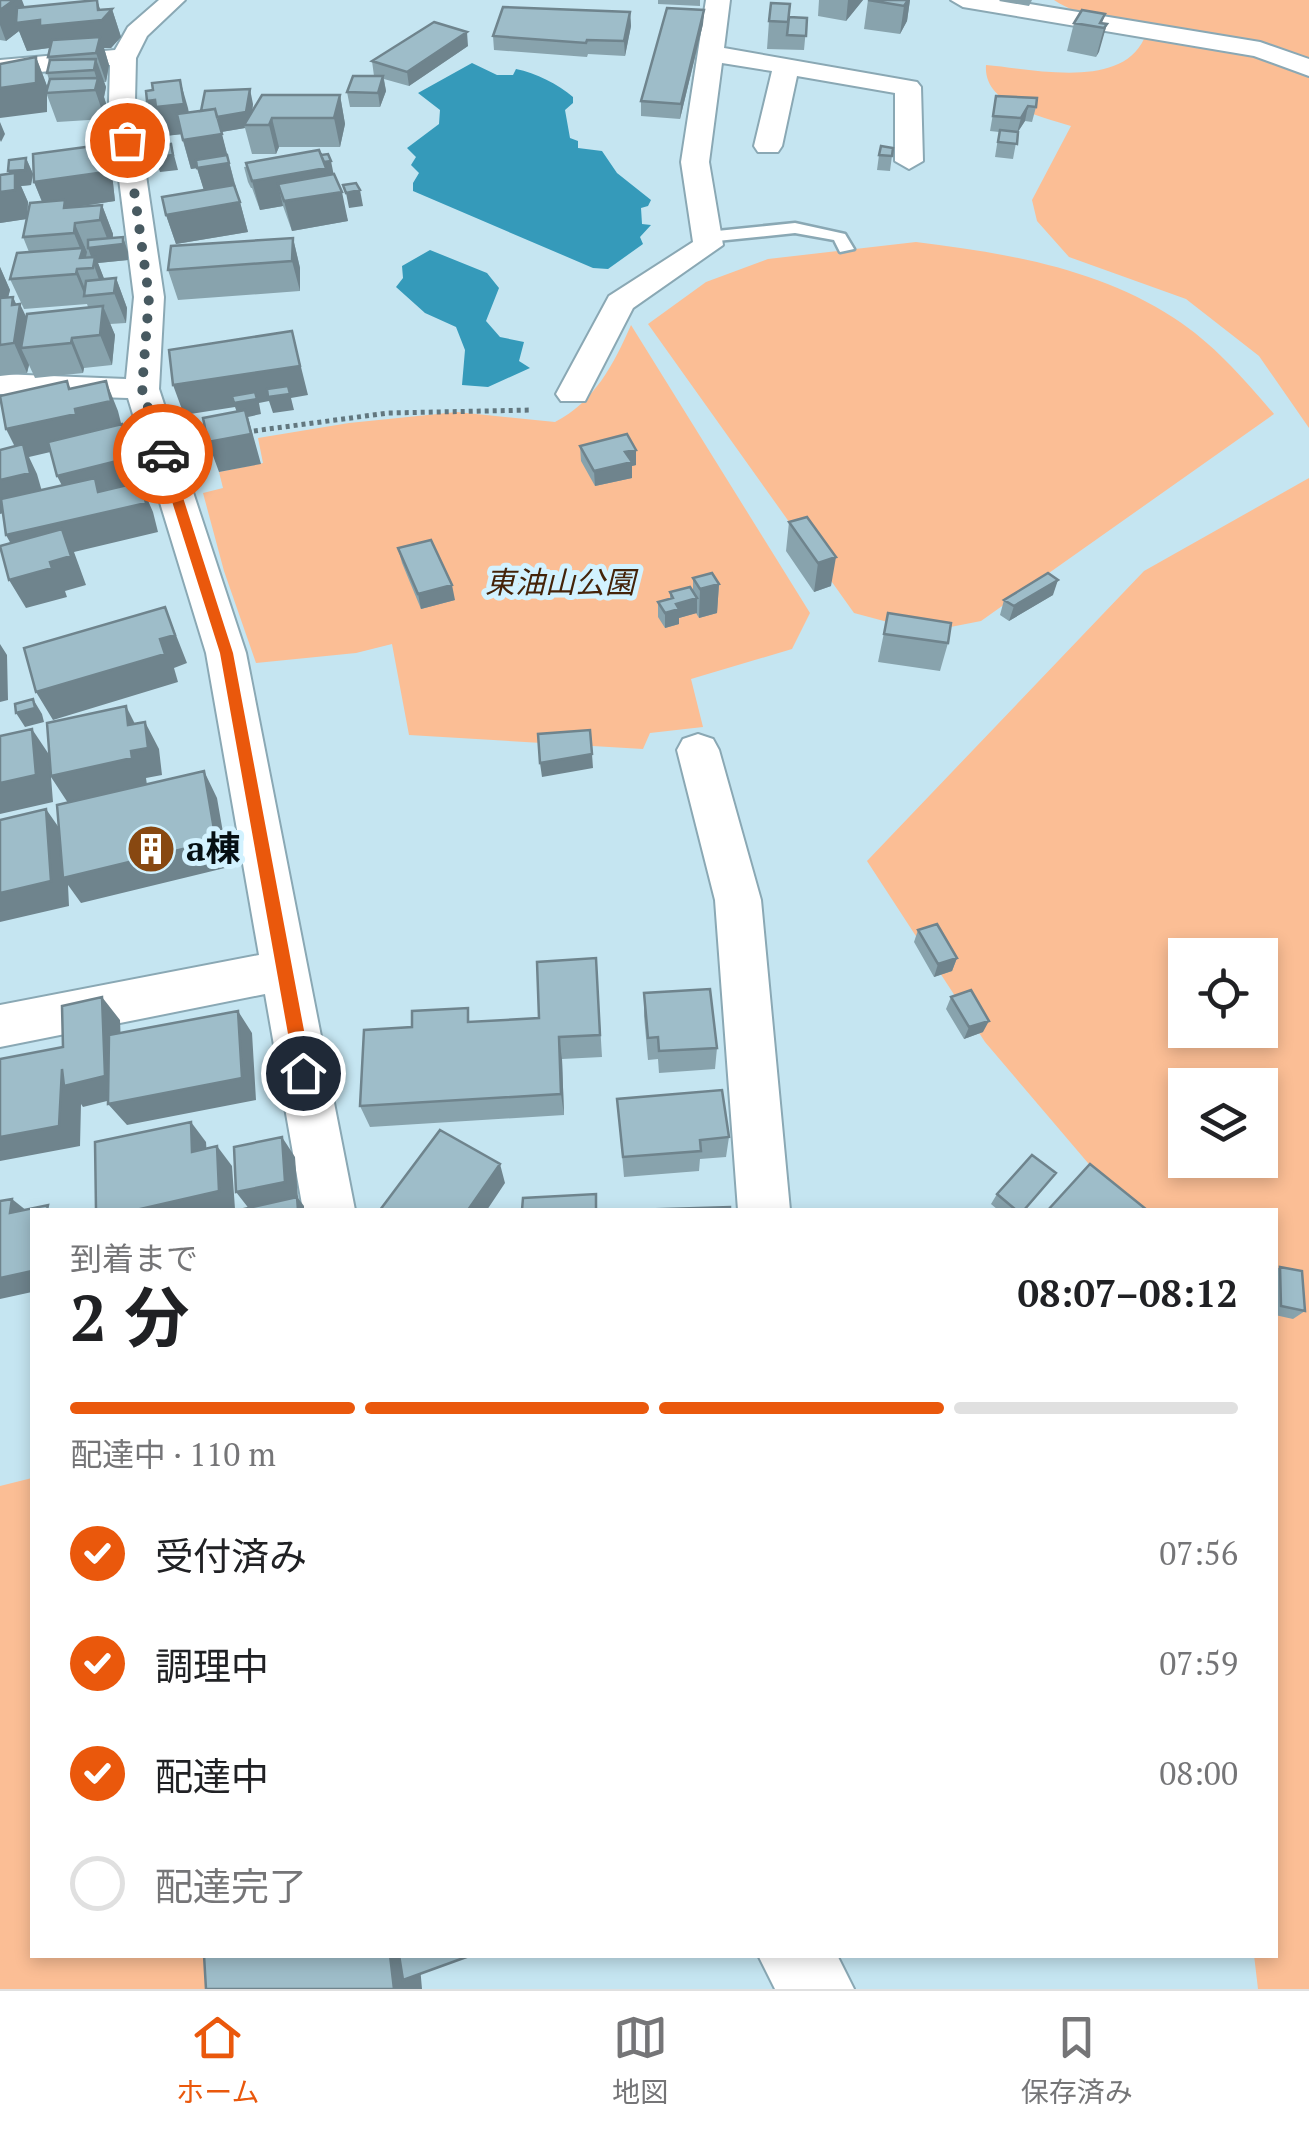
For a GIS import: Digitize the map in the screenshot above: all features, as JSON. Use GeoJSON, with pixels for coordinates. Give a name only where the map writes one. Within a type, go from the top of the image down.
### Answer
{"type":"FeatureCollection","features":[{"type":"Feature","properties":{"kind":"street"},"geometry":{"type":"LineString","coordinates":[[173,0],[136,32],[125,55],[122,102],[149,297],[142,389],[226,653],[329,1208]]}},
{"type":"Feature","properties":{"kind":"street"},"geometry":{"type":"LineString","coordinates":[[573,394],[620,303],[708,245],[694,162],[718,0]]}},
{"type":"Feature","properties":{"kind":"street"},"geometry":{"type":"LineString","coordinates":[[963,0],[1260,50],[1309,68]]}},
{"type":"Feature","properties":{"kind":"street"},"geometry":{"type":"LineString","coordinates":[[709,54],[908,86],[910,160]]}},
{"type":"Feature","properties":{"kind":"street"},"geometry":{"type":"LineString","coordinates":[[0,68],[125,55]]}},
{"type":"Feature","properties":{"kind":"street"},"geometry":{"type":"LineString","coordinates":[[768,146],[786,66]]}},
{"type":"Feature","properties":{"kind":"street"},"geometry":{"type":"LineString","coordinates":[[0,384],[142,389]]}},
{"type":"Feature","properties":{"kind":"street"},"geometry":{"type":"LineString","coordinates":[[698,750],[738,900],[764,1208]]}},
{"type":"Feature","properties":{"kind":"street"},"geometry":{"type":"LineString","coordinates":[[0,1026],[284,970]]}},
{"type":"Feature","properties":{"kind":"lane"},"geometry":{"type":"LineString","coordinates":[[707,237],[795,228],[840,238],[846,250]]}},
{"type":"Feature","properties":{"kind":"path"},"geometry":{"type":"LineString","coordinates":[[161,447],[322,420],[455,407],[553,410],[573,394]]}},
{"type":"Feature","properties":{"kind":"green space"},"geometry":{"type":"Polygon","coordinates":[[[1054,0],[1309,0],[1309,428],[1259,356],[1186,299],[1069,257],[1037,221],[1032,200],[1071,126],[1030,113],[1004,99],[988,79],[986,65],[1050,72],[1096,71],[1132,55],[1144,39],[1054,0]]]}},
{"type":"Feature","properties":{"kind":"green space"},"geometry":{"type":"Polygon","coordinates":[[[916,242],[1050,265],[1144,301],[1202,339],[1274,414],[981,621],[925,632],[854,613],[648,324],[706,282],[768,259],[916,242]]]}},
{"type":"Feature","properties":{"kind":"green space","name":"東油山公園"},"geometry":{"type":"Polygon","coordinates":[[[631,325],[810,613],[792,649],[691,679],[703,727],[650,733],[643,749],[409,735],[392,644],[356,653],[256,663],[224,571],[203,493],[223,488],[219,472],[263,463],[258,438],[349,423],[457,412],[555,422],[592,393],[631,325]]]}},
{"type":"Feature","properties":{"kind":"green space"},"geometry":{"type":"Polygon","coordinates":[[[1309,478],[1309,1989],[1258,1989],[1254,1958],[1278,1958],[1278,1208],[1126,1208],[985,1042],[867,861],[1144,571],[1309,478]]]}},
{"type":"Feature","properties":{"kind":"green space"},"geometry":{"type":"Polygon","coordinates":[[[30,1478],[30,1958],[230,1958],[232,1989],[0,1989],[0,1486],[30,1478]]]}},
{"type":"Feature","properties":{"kind":"water"},"geometry":{"type":"Polygon","coordinates":[[[472,63],[497,75],[513,75],[516,69],[531,73],[573,97],[573,103],[565,110],[570,138],[578,141],[578,148],[602,151],[617,173],[651,200],[641,208],[642,224],[651,225],[640,237],[643,244],[608,269],[593,268],[413,191],[419,173],[411,165],[416,157],[407,148],[439,124],[440,110],[418,93],[472,63]]]}},
{"type":"Feature","properties":{"kind":"water"},"geometry":{"type":"Polygon","coordinates":[[[430,250],[487,273],[499,288],[486,321],[500,337],[524,342],[519,361],[530,368],[488,387],[462,385],[465,350],[456,327],[425,313],[396,287],[403,278],[402,266],[430,250]]]}},
{"type":"Feature","properties":{"kind":"building"},"geometry":{"type":"Polygon","coordinates":[[[0,0],[14,0],[0,10],[0,0]]]}},
{"type":"Feature","properties":{"kind":"building"},"geometry":{"type":"Polygon","coordinates":[[[97,0],[98,10],[112,9],[102,20],[40,26],[40,20],[16,23],[17,8],[97,0]]]}},
{"type":"Feature","properties":{"kind":"building"},"geometry":{"type":"Polygon","coordinates":[[[868,0],[908,0],[904,6],[868,0]]]}},
{"type":"Feature","properties":{"kind":"building"},"geometry":{"type":"Polygon","coordinates":[[[771,3],[790,4],[788,22],[769,21],[771,3]]]}},
{"type":"Feature","properties":{"kind":"building"},"geometry":{"type":"Polygon","coordinates":[[[503,7],[630,12],[624,41],[586,43],[493,36],[503,7]]]}},
{"type":"Feature","properties":{"kind":"building"},"geometry":{"type":"Polygon","coordinates":[[[667,8],[704,10],[681,104],[641,101],[667,8]]]}},
{"type":"Feature","properties":{"kind":"building"},"geometry":{"type":"Polygon","coordinates":[[[1082,10],[1105,14],[1100,23],[1107,24],[1104,28],[1074,23],[1082,10]]]}},
{"type":"Feature","properties":{"kind":"building"},"geometry":{"type":"Polygon","coordinates":[[[789,17],[807,18],[806,36],[787,35],[789,17]]]}},
{"type":"Feature","properties":{"kind":"building"},"geometry":{"type":"Polygon","coordinates":[[[434,22],[467,32],[407,72],[372,61],[434,22]]]}},
{"type":"Feature","properties":{"kind":"building"},"geometry":{"type":"Polygon","coordinates":[[[100,37],[96,53],[48,57],[52,40],[100,37]]]}},
{"type":"Feature","properties":{"kind":"building"},"geometry":{"type":"Polygon","coordinates":[[[36,57],[36,83],[0,88],[0,64],[36,57]]]}},
{"type":"Feature","properties":{"kind":"building"},"geometry":{"type":"Polygon","coordinates":[[[96,59],[94,70],[47,73],[50,60],[96,59]]]}},
{"type":"Feature","properties":{"kind":"building"},"geometry":{"type":"Polygon","coordinates":[[[353,76],[383,76],[378,93],[347,92],[353,76]]]}},
{"type":"Feature","properties":{"kind":"building"},"geometry":{"type":"Polygon","coordinates":[[[98,78],[95,90],[46,93],[50,79],[98,78]]]}},
{"type":"Feature","properties":{"kind":"building"},"geometry":{"type":"Polygon","coordinates":[[[180,80],[184,104],[156,107],[155,100],[147,101],[146,91],[153,90],[152,83],[180,80]]]}},
{"type":"Feature","properties":{"kind":"building"},"geometry":{"type":"Polygon","coordinates":[[[250,89],[246,112],[217,117],[215,109],[201,111],[205,91],[250,89]]]}},
{"type":"Feature","properties":{"kind":"building"},"geometry":{"type":"Polygon","coordinates":[[[262,95],[340,95],[334,118],[272,118],[269,125],[244,125],[262,95]]]}},
{"type":"Feature","properties":{"kind":"building"},"geometry":{"type":"Polygon","coordinates":[[[996,96],[1037,98],[1036,107],[1028,106],[1021,118],[993,116],[996,96]]]}},
{"type":"Feature","properties":{"kind":"building"},"geometry":{"type":"Polygon","coordinates":[[[215,109],[222,134],[183,140],[177,114],[215,109]]]}},
{"type":"Feature","properties":{"kind":"building"},"geometry":{"type":"Polygon","coordinates":[[[1000,130],[1018,132],[1017,144],[998,142],[1000,130]]]}},
{"type":"Feature","properties":{"kind":"building"},"geometry":{"type":"Polygon","coordinates":[[[171,144],[173,155],[155,157],[153,147],[171,144]]]}},
{"type":"Feature","properties":{"kind":"building"},"geometry":{"type":"Polygon","coordinates":[[[101,145],[105,172],[34,182],[33,154],[101,145]]]}},
{"type":"Feature","properties":{"kind":"building"},"geometry":{"type":"Polygon","coordinates":[[[881,146],[893,148],[892,156],[879,155],[881,146]]]}},
{"type":"Feature","properties":{"kind":"building"},"geometry":{"type":"Polygon","coordinates":[[[319,150],[326,168],[252,181],[246,163],[319,150]]]}},
{"type":"Feature","properties":{"kind":"building"},"geometry":{"type":"Polygon","coordinates":[[[227,155],[229,163],[197,168],[196,160],[227,155]]]}},
{"type":"Feature","properties":{"kind":"building"},"geometry":{"type":"Polygon","coordinates":[[[26,158],[25,170],[8,171],[9,160],[26,158]]]}},
{"type":"Feature","properties":{"kind":"building"},"geometry":{"type":"Polygon","coordinates":[[[15,173],[15,190],[0,192],[0,175],[15,173]]]}},
{"type":"Feature","properties":{"kind":"building"},"geometry":{"type":"Polygon","coordinates":[[[334,174],[342,192],[284,201],[278,184],[334,174]]]}},
{"type":"Feature","properties":{"kind":"building"},"geometry":{"type":"Polygon","coordinates":[[[356,183],[360,190],[346,193],[343,185],[356,183]]]}},
{"type":"Feature","properties":{"kind":"building"},"geometry":{"type":"Polygon","coordinates":[[[234,185],[240,202],[166,215],[162,197],[234,185]]]}},
{"type":"Feature","properties":{"kind":"building"},"geometry":{"type":"Polygon","coordinates":[[[65,200],[64,208],[102,205],[100,220],[75,223],[74,233],[23,237],[30,203],[65,200]]]}},
{"type":"Feature","properties":{"kind":"building"},"geometry":{"type":"Polygon","coordinates":[[[123,237],[123,244],[88,248],[88,240],[123,237]]]}},
{"type":"Feature","properties":{"kind":"building"},"geometry":{"type":"Polygon","coordinates":[[[293,238],[292,261],[168,270],[171,246],[293,238]]]}},
{"type":"Feature","properties":{"kind":"building"},"geometry":{"type":"Polygon","coordinates":[[[83,248],[80,258],[95,257],[93,268],[77,269],[76,274],[10,279],[17,253],[83,248]]]}},
{"type":"Feature","properties":{"kind":"building"},"geometry":{"type":"Polygon","coordinates":[[[116,278],[114,293],[84,296],[86,281],[116,278]]]}},
{"type":"Feature","properties":{"kind":"building"},"geometry":{"type":"Polygon","coordinates":[[[13,297],[12,305],[20,304],[14,343],[0,345],[0,298],[13,297]]]}},
{"type":"Feature","properties":{"kind":"building"},"geometry":{"type":"Polygon","coordinates":[[[103,306],[100,335],[72,338],[71,343],[21,348],[27,314],[103,306]]]}},
{"type":"Feature","properties":{"kind":"building"},"geometry":{"type":"Polygon","coordinates":[[[292,331],[300,366],[173,385],[169,350],[292,331]]]}},
{"type":"Feature","properties":{"kind":"building"},"geometry":{"type":"Polygon","coordinates":[[[67,381],[69,389],[106,381],[111,401],[75,409],[76,414],[6,429],[0,396],[67,381]]]}},
{"type":"Feature","properties":{"kind":"building"},"geometry":{"type":"Polygon","coordinates":[[[288,386],[290,394],[268,397],[267,389],[288,386]]]}},
{"type":"Feature","properties":{"kind":"building"},"geometry":{"type":"Polygon","coordinates":[[[255,392],[257,399],[234,403],[232,396],[255,392]]]}},
{"type":"Feature","properties":{"kind":"building"},"geometry":{"type":"Polygon","coordinates":[[[245,410],[251,434],[208,442],[203,418],[245,410]]]}},
{"type":"Feature","properties":{"kind":"building"},"geometry":{"type":"Polygon","coordinates":[[[122,424],[131,449],[118,453],[121,460],[57,476],[48,442],[122,424]]]}},
{"type":"Feature","properties":{"kind":"building"},"geometry":{"type":"Polygon","coordinates":[[[627,434],[636,450],[625,452],[632,462],[594,471],[580,446],[627,434]]]}},
{"type":"Feature","properties":{"kind":"building"},"geometry":{"type":"Polygon","coordinates":[[[23,444],[30,473],[0,480],[0,450],[23,444]]]}},
{"type":"Feature","properties":{"kind":"building"},"geometry":{"type":"Polygon","coordinates":[[[95,478],[98,492],[140,482],[146,503],[6,535],[1,499],[95,478]]]}},
{"type":"Feature","properties":{"kind":"building"},"geometry":{"type":"Polygon","coordinates":[[[807,517],[836,557],[818,563],[789,522],[807,517]]]}},
{"type":"Feature","properties":{"kind":"building"},"geometry":{"type":"Polygon","coordinates":[[[62,529],[71,556],[50,562],[52,568],[9,580],[0,546],[62,529]]]}},
{"type":"Feature","properties":{"kind":"building"},"geometry":{"type":"Polygon","coordinates":[[[431,540],[452,585],[418,594],[398,548],[431,540]]]}},
{"type":"Feature","properties":{"kind":"building"},"geometry":{"type":"Polygon","coordinates":[[[712,573],[719,584],[700,589],[693,578],[712,573]]]}},
{"type":"Feature","properties":{"kind":"building"},"geometry":{"type":"Polygon","coordinates":[[[1048,573],[1058,580],[1014,606],[1004,600],[1048,573]]]}},
{"type":"Feature","properties":{"kind":"building"},"geometry":{"type":"Polygon","coordinates":[[[690,587],[697,598],[676,604],[679,609],[665,613],[658,602],[673,598],[670,592],[690,587]]]}},
{"type":"Feature","properties":{"kind":"building"},"geometry":{"type":"Polygon","coordinates":[[[165,607],[175,635],[160,639],[165,654],[36,692],[24,648],[165,607]]]}},
{"type":"Feature","properties":{"kind":"building"},"geometry":{"type":"Polygon","coordinates":[[[888,613],[951,623],[948,643],[884,634],[888,613]]]}},
{"type":"Feature","properties":{"kind":"building"},"geometry":{"type":"Polygon","coordinates":[[[33,699],[35,708],[16,713],[15,704],[33,699]]]}},
{"type":"Feature","properties":{"kind":"building"},"geometry":{"type":"Polygon","coordinates":[[[126,706],[128,725],[145,722],[148,748],[131,751],[132,758],[51,776],[47,723],[126,706]]]}},
{"type":"Feature","properties":{"kind":"building"},"geometry":{"type":"Polygon","coordinates":[[[32,729],[36,775],[0,783],[0,736],[32,729]]]}},
{"type":"Feature","properties":{"kind":"building"},"geometry":{"type":"Polygon","coordinates":[[[590,730],[592,754],[540,763],[538,734],[590,730]]]}},
{"type":"Feature","properties":{"kind":"building"},"geometry":{"type":"Polygon","coordinates":[[[204,771],[216,841],[63,878],[57,805],[204,771]]]}},
{"type":"Feature","properties":{"kind":"building"},"geometry":{"type":"Polygon","coordinates":[[[46,809],[51,881],[0,893],[0,820],[46,809]]]}},
{"type":"Feature","properties":{"kind":"building"},"geometry":{"type":"Polygon","coordinates":[[[937,924],[957,958],[938,964],[918,930],[937,924]]]}},
{"type":"Feature","properties":{"kind":"building"},"geometry":{"type":"Polygon","coordinates":[[[596,958],[600,1035],[559,1037],[561,1094],[360,1106],[364,1030],[412,1027],[412,1011],[468,1008],[468,1022],[539,1018],[537,962],[596,958]]]}},
{"type":"Feature","properties":{"kind":"building"},"geometry":{"type":"Polygon","coordinates":[[[710,989],[717,1048],[659,1051],[658,1037],[648,1038],[644,993],[710,989]]]}},
{"type":"Feature","properties":{"kind":"building"},"geometry":{"type":"Polygon","coordinates":[[[971,990],[989,1021],[969,1027],[951,997],[971,990]]]}},
{"type":"Feature","properties":{"kind":"building"},"geometry":{"type":"Polygon","coordinates":[[[102,997],[105,1076],[64,1086],[62,1069],[59,1126],[0,1137],[0,1059],[63,1047],[62,1006],[102,997]]]}},
{"type":"Feature","properties":{"kind":"building"},"geometry":{"type":"Polygon","coordinates":[[[238,1011],[242,1078],[108,1104],[109,1035],[238,1011]]]}},
{"type":"Feature","properties":{"kind":"building"},"geometry":{"type":"Polygon","coordinates":[[[722,1090],[729,1137],[700,1140],[701,1151],[623,1157],[617,1099],[722,1090]]]}},
{"type":"Feature","properties":{"kind":"building"},"geometry":{"type":"Polygon","coordinates":[[[191,1122],[192,1152],[217,1146],[219,1191],[145,1208],[96,1208],[95,1142],[191,1122]]]}},
{"type":"Feature","properties":{"kind":"building"},"geometry":{"type":"Polygon","coordinates":[[[440,1130],[500,1164],[469,1208],[382,1208],[440,1130]]]}},
{"type":"Feature","properties":{"kind":"building"},"geometry":{"type":"Polygon","coordinates":[[[282,1137],[285,1182],[236,1192],[234,1147],[282,1137]]]}},
{"type":"Feature","properties":{"kind":"building"},"geometry":{"type":"Polygon","coordinates":[[[1032,1155],[1056,1173],[1026,1208],[1014,1208],[997,1194],[1032,1155]]]}},
{"type":"Feature","properties":{"kind":"building"},"geometry":{"type":"Polygon","coordinates":[[[1090,1164],[1145,1208],[1050,1208],[1090,1164]]]}},
{"type":"Feature","properties":{"kind":"building"},"geometry":{"type":"Polygon","coordinates":[[[596,1194],[596,1208],[522,1208],[523,1198],[596,1194]]]}},
{"type":"Feature","properties":{"kind":"building"},"geometry":{"type":"Polygon","coordinates":[[[297,1197],[298,1208],[248,1208],[297,1197]]]}},
{"type":"Feature","properties":{"kind":"building"},"geometry":{"type":"Polygon","coordinates":[[[12,1199],[10,1213],[30,1209],[30,1271],[0,1278],[0,1201],[12,1199]]]}},
{"type":"Feature","properties":{"kind":"building"},"geometry":{"type":"Polygon","coordinates":[[[1280,1267],[1302,1271],[1305,1311],[1281,1306],[1280,1267]]]}},
{"type":"Feature","properties":{"kind":"building"},"geometry":{"type":"Polygon","coordinates":[[[204,1958],[390,1958],[394,1989],[206,1989],[204,1958]]]}},
{"type":"Feature","properties":{"kind":"building"},"geometry":{"type":"Polygon","coordinates":[[[399,1958],[464,1958],[403,1980],[399,1958]]]}},
{"type":"Feature","properties":{"kind":"way so far"},"geometry":{"type":"LineString","coordinates":[[127,140],[149,297],[142,389],[163,454]]}},
{"type":"Feature","properties":{"kind":"place","name":"a棟"},"geometry":{"type":"Point","coordinates":[151,849]}},
{"type":"Feature","properties":{"kind":"route"},"geometry":{"type":"LineString","coordinates":[[163,454],[226,653],[232,703],[303,1073]]}}]}
